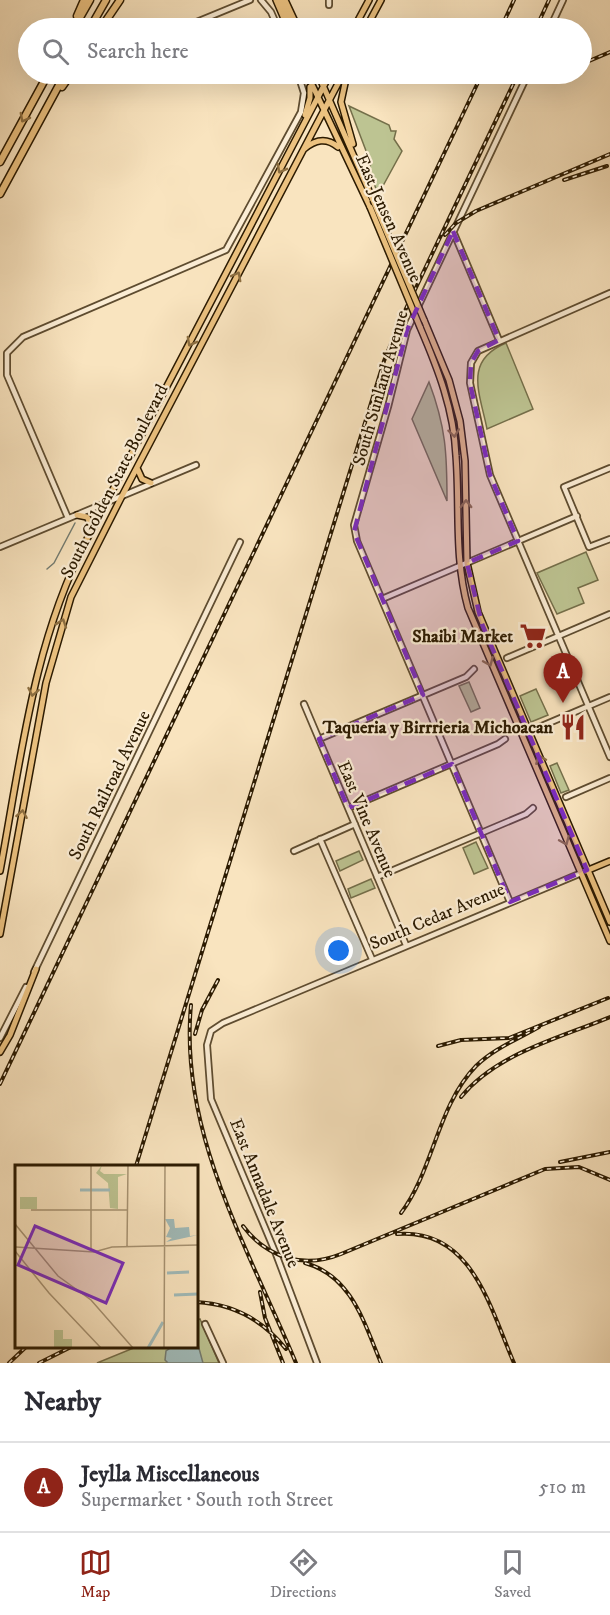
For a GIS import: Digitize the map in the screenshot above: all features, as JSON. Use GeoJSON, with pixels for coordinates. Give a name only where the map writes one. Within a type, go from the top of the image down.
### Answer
{"type":"FeatureCollection","features":[{"type":"Feature","properties":{"kind":"highway"},"geometry":{"type":"LineString","coordinates":[[76,18],[84,0]]}},
{"type":"Feature","properties":{"kind":"highway"},"geometry":{"type":"LineString","coordinates":[[78,18],[90,0]]}},
{"type":"Feature","properties":{"kind":"highway"},"geometry":{"type":"LineString","coordinates":[[95,18],[105,0]]}},
{"type":"Feature","properties":{"kind":"highway"},"geometry":{"type":"LineString","coordinates":[[108,18],[120,0]]}},
{"type":"Feature","properties":{"kind":"highway"},"geometry":{"type":"LineString","coordinates":[[0,162],[43,84]]}},
{"type":"Feature","properties":{"kind":"highway"},"geometry":{"type":"LineString","coordinates":[[0,194],[59,84]]}},
{"type":"Feature","properties":{"kind":"highway"},"geometry":{"type":"LineString","coordinates":[[45,109],[64,84]]}},
{"type":"Feature","properties":{"kind":"main road"},"geometry":{"type":"LineString","coordinates":[[276,0],[284,18]]}},
{"type":"Feature","properties":{"kind":"main road"},"geometry":{"type":"LineString","coordinates":[[283,0],[289,18]]}},
{"type":"Feature","properties":{"kind":"main road"},"geometry":{"type":"LineString","coordinates":[[283,0],[293,18]]}},
{"type":"Feature","properties":{"kind":"main road"},"geometry":{"type":"LineString","coordinates":[[359,18],[369,0]]}},
{"type":"Feature","properties":{"kind":"main road"},"geometry":{"type":"LineString","coordinates":[[371,18],[381,0]]}},
{"type":"Feature","properties":{"kind":"main road"},"geometry":{"type":"LineString","coordinates":[[294,145],[310,102],[309,84]]}},
{"type":"Feature","properties":{"kind":"main road","name":"East Jensen Avenue"},"geometry":{"type":"LineString","coordinates":[[311,84],[370,207],[440,376],[450,412],[455,443],[459,566],[473,624],[579,874],[610,941]]}},
{"type":"Feature","properties":{"kind":"main road","name":"East Jensen Avenue"},"geometry":{"type":"LineString","coordinates":[[322,84],[365,180],[456,400],[465,450],[467,563],[482,624],[610,922]]}},
{"type":"Feature","properties":{"kind":"main road","name":"South Golden State Boulevard"},"geometry":{"type":"LineString","coordinates":[[0,872],[40,656],[62,592],[93,528],[325,84]]}},
{"type":"Feature","properties":{"kind":"main road","name":"South Golden State Boulevard"},"geometry":{"type":"LineString","coordinates":[[0,934],[51,660],[74,592],[302,150],[339,84]]}},
{"type":"Feature","properties":{"kind":"main road"},"geometry":{"type":"LineString","coordinates":[[343,84],[342,108],[365,180]]}},
{"type":"Feature","properties":{"kind":"main road"},"geometry":{"type":"LineString","coordinates":[[302,150],[317,141],[326,140],[342,151]]}},
{"type":"Feature","properties":{"kind":"main road"},"geometry":{"type":"LineString","coordinates":[[137,468],[142,479],[151,483]]}},
{"type":"Feature","properties":{"kind":"main road"},"geometry":{"type":"LineString","coordinates":[[77,514],[87,517],[93,528]]}},
{"type":"Feature","properties":{"kind":"main road","name":"South Cedar Avenue"},"geometry":{"type":"LineString","coordinates":[[579,874],[610,861]]}},
{"type":"Feature","properties":{"kind":"main road"},"geometry":{"type":"LineString","coordinates":[[0,1052],[10,1035],[36,969]]}},
{"type":"Feature","properties":{"kind":"street"},"geometry":{"type":"LineString","coordinates":[[206,18],[250,0]]}},
{"type":"Feature","properties":{"kind":"street"},"geometry":{"type":"LineString","coordinates":[[261,0],[274,18]]}},
{"type":"Feature","properties":{"kind":"street"},"geometry":{"type":"LineString","coordinates":[[554,18],[563,0]]}},
{"type":"Feature","properties":{"kind":"street"},"geometry":{"type":"LineString","coordinates":[[68,518],[7,375],[7,353],[23,338],[226,250],[301,112],[304,93],[301,84]]}},
{"type":"Feature","properties":{"kind":"street","name":"South Sunland Avenue"},"geometry":{"type":"LineString","coordinates":[[382,599],[354,532],[355,516],[388,407],[407,330],[523,84]]}},
{"type":"Feature","properties":{"kind":"street"},"geometry":{"type":"LineString","coordinates":[[453,231],[500,340]]}},
{"type":"Feature","properties":{"kind":"street"},"geometry":{"type":"LineString","coordinates":[[610,293],[478,351],[471,363],[470,383],[490,476],[610,757]]}},
{"type":"Feature","properties":{"kind":"street"},"geometry":{"type":"LineString","coordinates":[[0,548],[196,465]]}},
{"type":"Feature","properties":{"kind":"street"},"geometry":{"type":"LineString","coordinates":[[610,468],[564,487],[589,548],[610,538]]}},
{"type":"Feature","properties":{"kind":"street"},"geometry":{"type":"LineString","coordinates":[[510,902],[382,599],[577,516]]}},
{"type":"Feature","properties":{"kind":"street","name":"South Railroad Avenue"},"geometry":{"type":"LineString","coordinates":[[0,1038],[36,969],[240,542]]}},
{"type":"Feature","properties":{"kind":"street"},"geometry":{"type":"LineString","coordinates":[[507,658],[610,614]]}},
{"type":"Feature","properties":{"kind":"street"},"geometry":{"type":"LineString","coordinates":[[319,740],[466,677],[474,669]]}},
{"type":"Feature","properties":{"kind":"street"},"geometry":{"type":"LineString","coordinates":[[537,728],[610,698]]}},
{"type":"Feature","properties":{"kind":"street","name":"East Vine Avenue"},"geometry":{"type":"LineString","coordinates":[[304,704],[406,945]]}},
{"type":"Feature","properties":{"kind":"street"},"geometry":{"type":"LineString","coordinates":[[348,808],[505,739]]}},
{"type":"Feature","properties":{"kind":"street"},"geometry":{"type":"LineString","coordinates":[[566,797],[610,778]]}},
{"type":"Feature","properties":{"kind":"street"},"geometry":{"type":"LineString","coordinates":[[377,877],[526,814],[533,807]]}},
{"type":"Feature","properties":{"kind":"street"},"geometry":{"type":"LineString","coordinates":[[294,851],[355,824]]}},
{"type":"Feature","properties":{"kind":"street"},"geometry":{"type":"LineString","coordinates":[[320,839],[372,959]]}},
{"type":"Feature","properties":{"kind":"street","name":"South Cedar Avenue"},"geometry":{"type":"LineString","coordinates":[[211,1031],[223,1023],[372,959],[579,874]]}},
{"type":"Feature","properties":{"kind":"street","name":"East Annadale Avenue"},"geometry":{"type":"LineString","coordinates":[[211,1031],[207,1045],[212,1099],[276,1254],[316,1363]]}},
{"type":"Feature","properties":{"kind":"street"},"geometry":{"type":"LineString","coordinates":[[205,1324],[223,1363]]}},
{"type":"Feature","properties":{"kind":"highlighted area"},"geometry":{"type":"Polygon","coordinates":[[[453,231],[499,340],[478,351],[471,363],[470,383],[490,475],[518,541],[467,563],[482,624],[587,870],[510,902],[452,764],[348,808],[319,739],[423,695],[354,532],[407,330],[453,231]]]}},
{"type":"Feature","properties":{"kind":"green space"},"geometry":{"type":"Polygon","coordinates":[[[349,106],[389,125],[391,131],[396,131],[394,139],[402,151],[378,195],[369,168],[371,164],[349,106]]]}},
{"type":"Feature","properties":{"kind":"green space"},"geometry":{"type":"Polygon","coordinates":[[[506,343],[533,409],[487,429],[479,391],[479,369],[484,359],[493,350],[506,343]]]}},
{"type":"Feature","properties":{"kind":"green space"},"geometry":{"type":"Polygon","coordinates":[[[429,382],[439,413],[444,441],[447,501],[412,419],[429,382]]]}},
{"type":"Feature","properties":{"kind":"green space"},"geometry":{"type":"Polygon","coordinates":[[[586,552],[598,580],[578,588],[584,603],[557,614],[537,573],[586,552]]]}},
{"type":"Feature","properties":{"kind":"green space"},"geometry":{"type":"Polygon","coordinates":[[[469,682],[480,708],[471,712],[459,686],[469,682]]]}},
{"type":"Feature","properties":{"kind":"green space"},"geometry":{"type":"Polygon","coordinates":[[[536,689],[548,715],[531,722],[520,696],[536,689]]]}},
{"type":"Feature","properties":{"kind":"green space"},"geometry":{"type":"Polygon","coordinates":[[[557,763],[569,790],[561,793],[550,766],[557,763]]]}},
{"type":"Feature","properties":{"kind":"green space"},"geometry":{"type":"Polygon","coordinates":[[[476,842],[488,868],[474,874],[463,848],[476,842]]]}},
{"type":"Feature","properties":{"kind":"green space"},"geometry":{"type":"Polygon","coordinates":[[[359,851],[363,860],[340,871],[336,861],[359,851]]]}},
{"type":"Feature","properties":{"kind":"green space"},"geometry":{"type":"Polygon","coordinates":[[[371,879],[375,888],[351,898],[348,889],[371,879]]]}},
{"type":"Feature","properties":{"kind":"green space"},"geometry":{"type":"Polygon","coordinates":[[[200,1319],[219,1363],[97,1363],[134,1348],[198,1348],[198,1320],[200,1319]]]}},
{"type":"Feature","properties":{"kind":"water"},"geometry":{"type":"Polygon","coordinates":[[[198,1345],[203,1363],[168,1363],[165,1360],[166,1351],[170,1348],[198,1348],[198,1345]]]}},
{"type":"Feature","properties":{"kind":"waterway"},"geometry":{"type":"LineString","coordinates":[[47,569],[54,563],[75,523]]}},
{"type":"Feature","properties":{"kind":"railway"},"geometry":{"type":"LineString","coordinates":[[506,18],[514,0]]}},
{"type":"Feature","properties":{"kind":"railway"},"geometry":{"type":"LineString","coordinates":[[541,18],[549,0]]}},
{"type":"Feature","properties":{"kind":"railway"},"geometry":{"type":"LineString","coordinates":[[592,60],[610,52]]}},
{"type":"Feature","properties":{"kind":"railway"},"geometry":{"type":"LineString","coordinates":[[0,1084],[477,84]]}},
{"type":"Feature","properties":{"kind":"railway"},"geometry":{"type":"LineString","coordinates":[[136,1165],[384,361],[401,319],[513,84]]}},
{"type":"Feature","properties":{"kind":"railway"},"geometry":{"type":"LineString","coordinates":[[445,235],[456,223],[476,211],[610,154]]}},
{"type":"Feature","properties":{"kind":"railway"},"geometry":{"type":"LineString","coordinates":[[564,180],[607,166]]}},
{"type":"Feature","properties":{"kind":"railway"},"geometry":{"type":"LineString","coordinates":[[195,1034],[202,1010],[218,980]]}},
{"type":"Feature","properties":{"kind":"railway"},"geometry":{"type":"LineString","coordinates":[[438,1046],[461,1040],[509,1038],[608,998]]}},
{"type":"Feature","properties":{"kind":"railway"},"geometry":{"type":"LineString","coordinates":[[191,1005],[190,1052],[196,1098],[206,1144],[239,1233],[296,1363]]}},
{"type":"Feature","properties":{"kind":"railway"},"geometry":{"type":"LineString","coordinates":[[461,1097],[492,1069],[511,1058],[530,1048],[610,1017]]}},
{"type":"Feature","properties":{"kind":"railway"},"geometry":{"type":"LineString","coordinates":[[401,1213],[421,1177],[444,1118],[463,1082],[490,1054],[539,1027]]}},
{"type":"Feature","properties":{"kind":"railway"},"geometry":{"type":"LineString","coordinates":[[560,1162],[610,1152]]}},
{"type":"Feature","properties":{"kind":"railway"},"geometry":{"type":"LineString","coordinates":[[243,1226],[263,1246],[275,1253],[287,1258],[313,1260],[341,1254],[545,1169],[579,1167],[610,1180]]}},
{"type":"Feature","properties":{"kind":"railway"},"geometry":{"type":"LineString","coordinates":[[397,1234],[423,1236],[444,1244],[461,1258],[475,1276],[486,1296],[514,1363]]}},
{"type":"Feature","properties":{"kind":"railway"},"geometry":{"type":"LineString","coordinates":[[305,1263],[321,1269],[345,1290],[362,1317],[381,1363]]}},
{"type":"Feature","properties":{"kind":"railway"},"geometry":{"type":"LineString","coordinates":[[260,1292],[265,1318],[283,1363]]}},
{"type":"Feature","properties":{"kind":"railway"},"geometry":{"type":"LineString","coordinates":[[198,1302],[223,1306],[247,1315],[268,1330],[286,1349]]}},
{"type":"Feature","properties":{"kind":"railway"},"geometry":{"type":"LineString","coordinates":[[9,1363],[25,1348]]}},
{"type":"Feature","properties":{"kind":"railway"},"geometry":{"type":"LineString","coordinates":[[39,1363],[69,1348]]}},
{"type":"Feature","properties":{"kind":"place","name":"Shaibi Market"},"geometry":{"type":"Point","coordinates":[533,636]}},
{"type":"Feature","properties":{"kind":"place","name":"Jeylla Miscellaneous"},"geometry":{"type":"Point","coordinates":[563,703]}},
{"type":"Feature","properties":{"kind":"place","name":"Taqueria y Birrrieria Michoacan"},"geometry":{"type":"Point","coordinates":[573,727]}}]}
